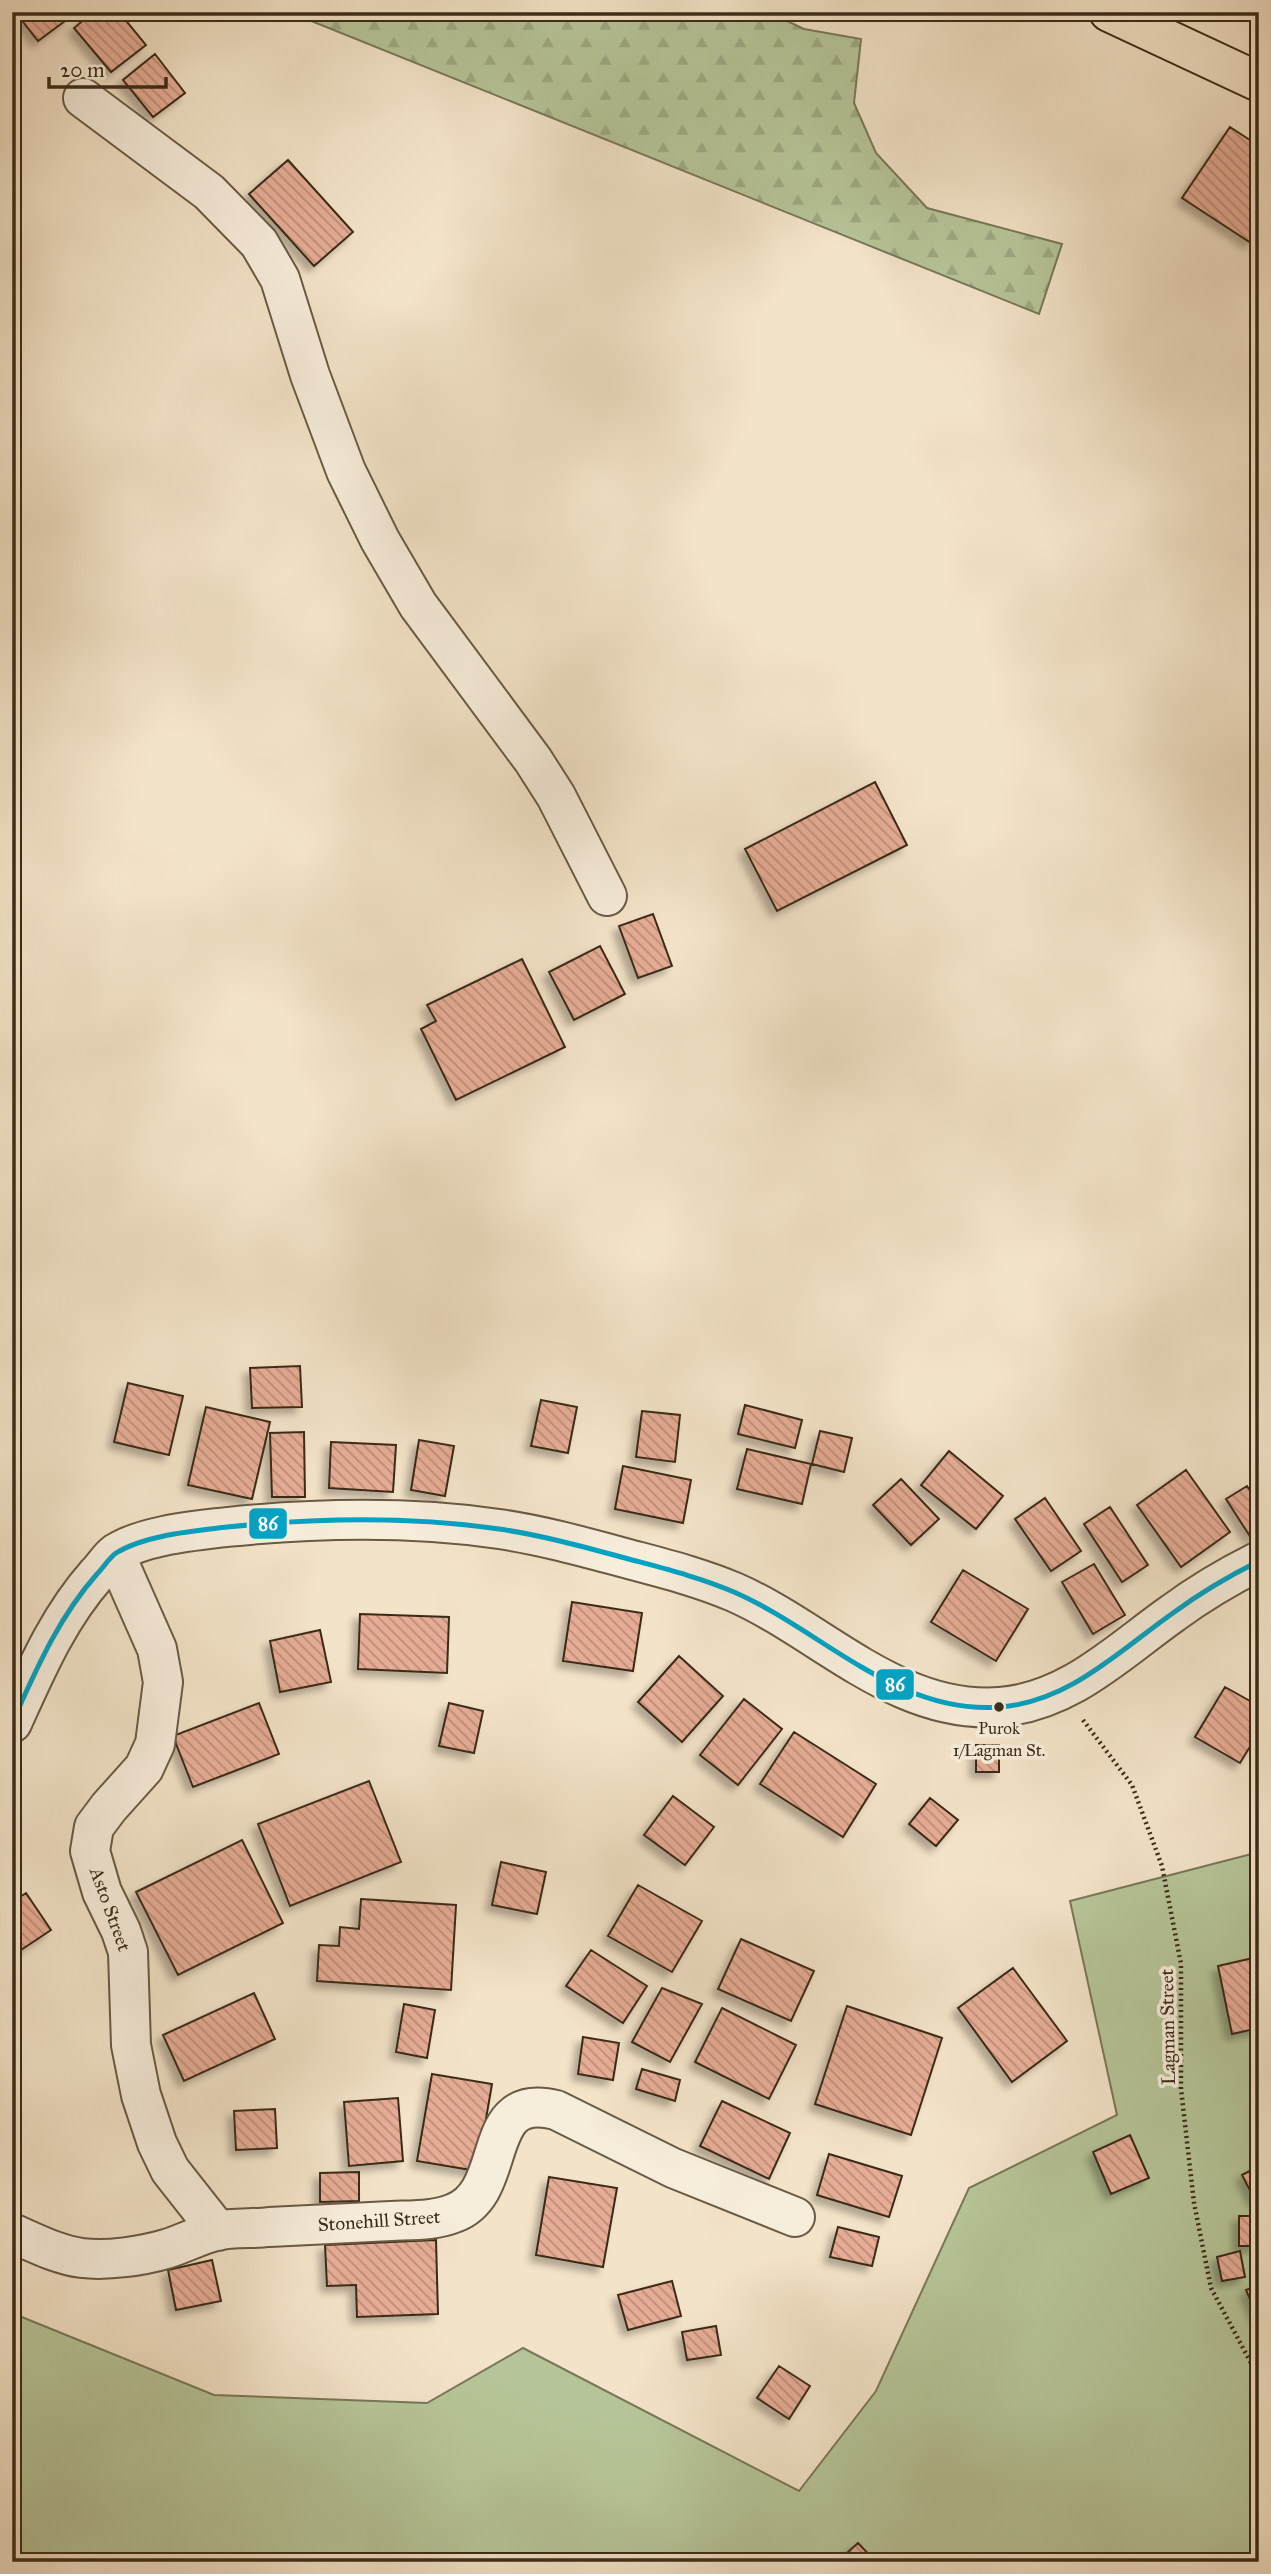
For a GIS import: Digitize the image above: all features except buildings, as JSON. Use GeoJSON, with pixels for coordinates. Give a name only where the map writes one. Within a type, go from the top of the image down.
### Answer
{"type":"FeatureCollection","features":[{"type":"Feature","properties":{"kind":"main road"},"geometry":{"type":"LineString","coordinates":[[1109,12],[1259,82]]}},
{"type":"Feature","properties":{"kind":"street"},"geometry":{"type":"LineString","coordinates":[[83,98],[209,192],[259,243],[280,279],[310,375],[346,471],[380,540],[418,605],[533,760],[556,796],[607,897]]}},
{"type":"Feature","properties":{"kind":"street"},"geometry":{"type":"LineString","coordinates":[[12,1723],[58,1626],[78,1597],[115,1554],[153,1538],[266,1523],[328,1520],[424,1521],[501,1529],[606,1553],[704,1580],[770,1609],[892,1684],[959,1706],[999,1707],[1062,1691],[1220,1581],[1259,1561]]}},
{"type":"Feature","properties":{"kind":"street","name":"Asto Street"},"geometry":{"type":"LineString","coordinates":[[115,1554],[157,1649],[163,1682],[162,1701],[155,1744],[144,1768],[94,1827],[90,1851],[102,1892],[128,1952],[131,2045],[141,2095],[157,2143],[170,2170],[218,2231]]}},
{"type":"Feature","properties":{"kind":"street","name":"Stonehill Street"},"geometry":{"type":"LineString","coordinates":[[12,2234],[83,2258],[111,2258],[164,2249],[218,2231],[413,2220],[455,2213],[469,2205],[480,2194],[506,2123],[526,2108],[541,2106],[556,2110],[673,2168],[795,2217]]}},
{"type":"Feature","properties":{"kind":"path","name":"Lagman Street"},"geometry":{"type":"LineString","coordinates":[[1062,1691],[1132,1785],[1162,1866],[1181,1964],[1181,2089],[1194,2203],[1211,2288],[1259,2378]]}},
{"type":"Feature","properties":{"kind":"green space"},"geometry":{"type":"Polygon","coordinates":[[[289,12],[768,12],[804,29],[861,39],[854,103],[876,153],[927,208],[1062,244],[1039,314],[289,12]]]}},
{"type":"Feature","properties":{"kind":"green space"},"geometry":{"type":"Polygon","coordinates":[[[1259,1852],[1259,2562],[12,2562],[12,2313],[214,2395],[427,2403],[523,2348],[799,2491],[876,2391],[969,2188],[1117,2115],[1070,1901],[1259,1852]]]}},
{"type":"Feature","properties":{"kind":"transit line","name":"86"},"geometry":{"type":"LineString","coordinates":[[12,1723],[59,1627],[83,1591],[111,1558],[141,1542],[200,1530],[295,1522],[397,1520],[465,1525],[547,1538],[667,1569],[734,1592],[894,1684],[927,1698],[963,1706],[1000,1707],[1049,1696],[1113,1658],[1194,1599],[1259,1561]]}},
{"type":"Feature","properties":{"kind":"place","name":"Purok 1/Lagman St."},"geometry":{"type":"Point","coordinates":[999,1707]}}]}
